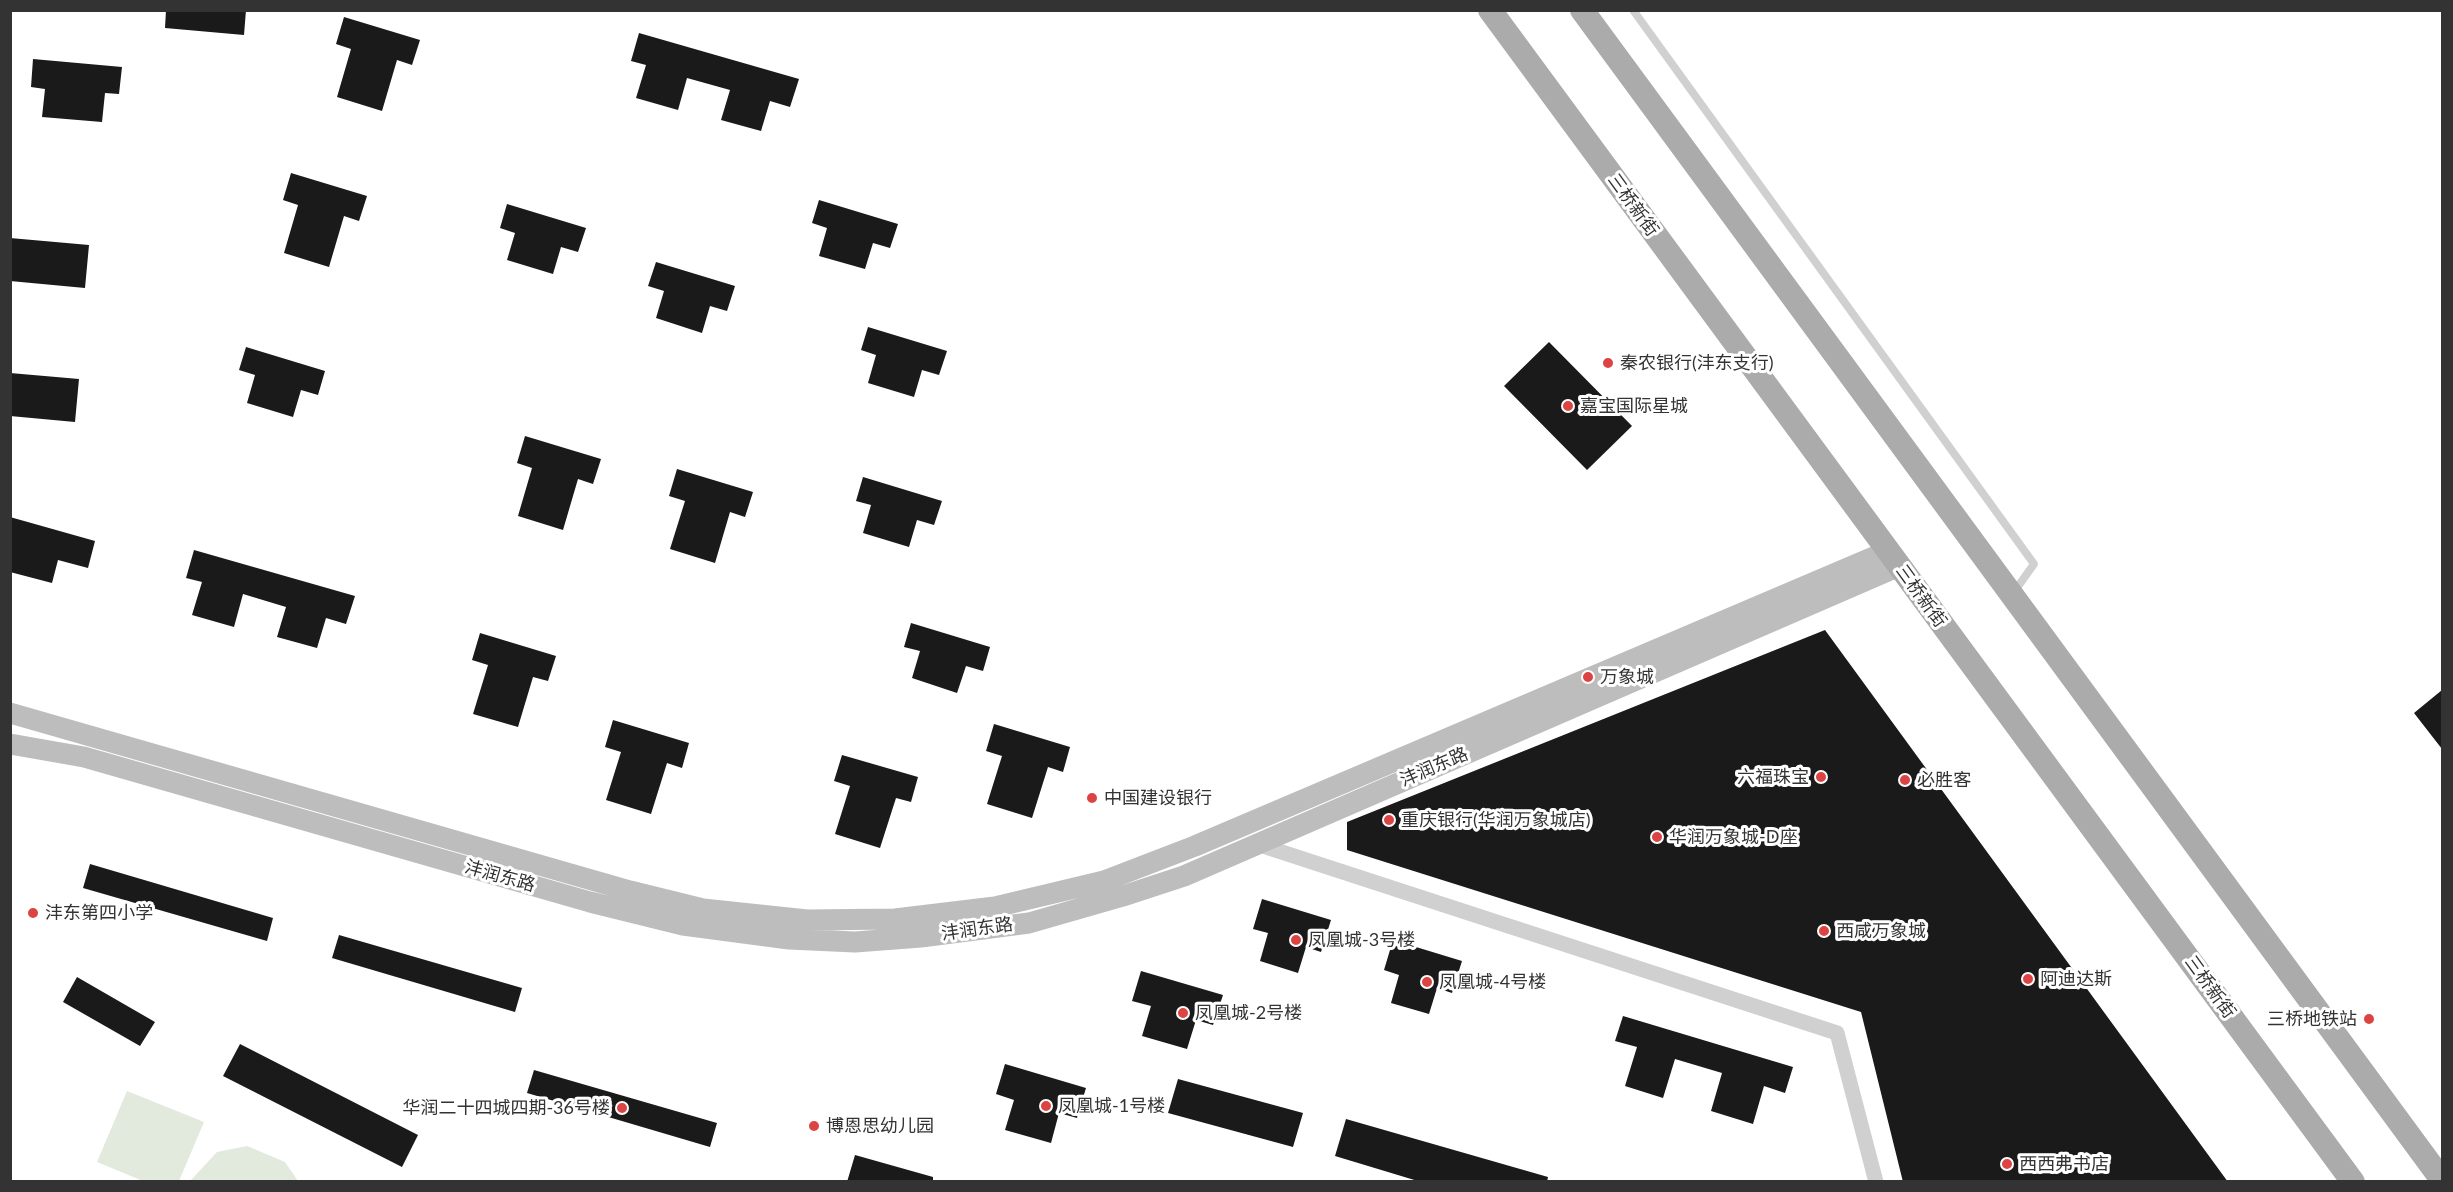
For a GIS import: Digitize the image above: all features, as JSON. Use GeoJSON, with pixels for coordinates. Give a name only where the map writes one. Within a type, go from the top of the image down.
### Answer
{"type":"FeatureCollection","features":[{"type":"Feature","properties":{"kind":"main road","name":"三桥新街"},"geometry":{"type":"LineString","coordinates":[[1490,10],[2353,1182]]}},
{"type":"Feature","properties":{"kind":"main road"},"geometry":{"type":"LineString","coordinates":[[1582,10],[2442,1179]]}},
{"type":"Feature","properties":{"kind":"street","name":"沣润东路"},"geometry":{"type":"LineString","coordinates":[[10,713],[630,891],[703,909],[807,920],[895,919],[995,907],[1114,877],[1195,846],[1893,558]]}},
{"type":"Feature","properties":{"kind":"street","name":"沣润东路"},"geometry":{"type":"LineString","coordinates":[[10,744],[84,757],[590,902],[683,925],[789,939],[866,941],[921,937],[1029,922],[1123,896],[1184,876],[1893,558]]}},
{"type":"Feature","properties":{"kind":"street"},"geometry":{"type":"LineString","coordinates":[[1257,844],[1837,1033],[1876,1182]]}},
{"type":"Feature","properties":{"kind":"lane"},"geometry":{"type":"LineString","coordinates":[[1633,10],[2034,564],[2012,595]]}},
{"type":"Feature","properties":{"kind":"shaded area"},"geometry":{"type":"Polygon","coordinates":[[[127,1091],[204,1122],[179,1181],[143,1181],[97,1162],[127,1091]]]}},
{"type":"Feature","properties":{"kind":"shaded area"},"geometry":{"type":"Polygon","coordinates":[[[247,1146],[285,1162],[298,1181],[190,1181],[217,1152],[247,1146]]]}},
{"type":"Feature","properties":{"kind":"building"},"geometry":{"type":"Polygon","coordinates":[[[166,10],[246,10],[244,35],[165,28],[166,10]]]}},
{"type":"Feature","properties":{"kind":"building"},"geometry":{"type":"Polygon","coordinates":[[[344,17],[420,40],[412,65],[397,60],[382,111],[337,97],[351,49],[336,44],[344,17]]]}},
{"type":"Feature","properties":{"kind":"building"},"geometry":{"type":"Polygon","coordinates":[[[639,33],[799,79],[790,107],[770,101],[761,131],[721,120],[730,90],[687,78],[678,110],[636,98],[646,65],[631,61],[639,33]]]}},
{"type":"Feature","properties":{"kind":"building"},"geometry":{"type":"Polygon","coordinates":[[[33,59],[122,67],[119,94],[105,93],[102,122],[42,117],[45,89],[31,87],[33,59]]]}},
{"type":"Feature","properties":{"kind":"building"},"geometry":{"type":"Polygon","coordinates":[[[291,173],[367,196],[359,221],[344,216],[329,267],[284,253],[298,205],[283,200],[291,173]]]}},
{"type":"Feature","properties":{"kind":"building"},"geometry":{"type":"Polygon","coordinates":[[[819,200],[898,224],[890,248],[873,243],[865,269],[819,256],[827,228],[812,223],[819,200]]]}},
{"type":"Feature","properties":{"kind":"building"},"geometry":{"type":"Polygon","coordinates":[[[507,204],[586,228],[578,252],[561,247],[553,274],[507,260],[515,233],[500,228],[507,204]]]}},
{"type":"Feature","properties":{"kind":"building"},"geometry":{"type":"Polygon","coordinates":[[[10,238],[89,245],[85,288],[10,281],[10,238]]]}},
{"type":"Feature","properties":{"kind":"building"},"geometry":{"type":"Polygon","coordinates":[[[656,262],[735,286],[727,311],[710,306],[702,333],[656,318],[664,291],[648,286],[656,262]]]}},
{"type":"Feature","properties":{"kind":"building"},"geometry":{"type":"Polygon","coordinates":[[[868,327],[947,351],[939,375],[922,370],[914,397],[868,383],[876,355],[861,350],[868,327]]]}},
{"type":"Feature","properties":{"kind":"building","name":"嘉宝国际星城"},"geometry":{"type":"Polygon","coordinates":[[[1549,342],[1632,426],[1587,470],[1504,386],[1549,342]]]}},
{"type":"Feature","properties":{"kind":"building"},"geometry":{"type":"Polygon","coordinates":[[[246,347],[325,371],[318,395],[301,390],[293,417],[247,403],[255,375],[239,370],[246,347]]]}},
{"type":"Feature","properties":{"kind":"building"},"geometry":{"type":"Polygon","coordinates":[[[10,373],[79,379],[75,422],[10,416],[10,373]]]}},
{"type":"Feature","properties":{"kind":"building"},"geometry":{"type":"Polygon","coordinates":[[[525,436],[601,459],[593,484],[578,479],[563,530],[518,516],[532,468],[517,463],[525,436]]]}},
{"type":"Feature","properties":{"kind":"building"},"geometry":{"type":"Polygon","coordinates":[[[677,469],[753,492],[745,517],[730,512],[715,563],[670,549],[685,501],[669,496],[677,469]]]}},
{"type":"Feature","properties":{"kind":"building"},"geometry":{"type":"Polygon","coordinates":[[[863,477],[942,501],[934,525],[917,520],[909,547],[863,533],[871,505],[856,501],[863,477]]]}},
{"type":"Feature","properties":{"kind":"building"},"geometry":{"type":"Polygon","coordinates":[[[10,517],[95,541],[88,568],[58,560],[52,583],[10,572],[10,517]]]}},
{"type":"Feature","properties":{"kind":"building"},"geometry":{"type":"Polygon","coordinates":[[[194,550],[355,596],[346,624],[326,618],[317,648],[277,637],[286,607],[243,594],[234,627],[192,615],[202,582],[186,578],[194,550]]]}},
{"type":"Feature","properties":{"kind":"building"},"geometry":{"type":"Polygon","coordinates":[[[911,623],[990,647],[983,671],[966,666],[957,693],[912,678],[920,651],[904,647],[911,623]]]}},
{"type":"Feature","properties":{"kind":"building","name":"西咸万象城"},"geometry":{"type":"Polygon","coordinates":[[[1825,630],[2228,1182],[1903,1182],[1861,1012],[1347,850],[1347,822],[1825,630]]]}},
{"type":"Feature","properties":{"kind":"building"},"geometry":{"type":"Polygon","coordinates":[[[480,633],[556,656],[548,681],[533,677],[518,727],[473,714],[488,665],[472,660],[480,633]]]}},
{"type":"Feature","properties":{"kind":"building"},"geometry":{"type":"Polygon","coordinates":[[[2442,690],[2442,749],[2414,713],[2442,690]]]}},
{"type":"Feature","properties":{"kind":"building"},"geometry":{"type":"Polygon","coordinates":[[[613,720],[689,743],[682,768],[667,763],[651,814],[606,800],[621,752],[605,747],[613,720]]]}},
{"type":"Feature","properties":{"kind":"building"},"geometry":{"type":"Polygon","coordinates":[[[994,724],[1070,747],[1063,772],[1048,767],[1032,818],[987,804],[1002,756],[986,751],[994,724]]]}},
{"type":"Feature","properties":{"kind":"building"},"geometry":{"type":"Polygon","coordinates":[[[842,755],[918,777],[911,802],[896,798],[880,848],[835,834],[850,786],[834,781],[842,755]]]}},
{"type":"Feature","properties":{"kind":"building"},"geometry":{"type":"Polygon","coordinates":[[[90,864],[273,918],[267,941],[83,888],[90,864]]]}},
{"type":"Feature","properties":{"kind":"building","name":"凤凰城-3号楼"},"geometry":{"type":"Polygon","coordinates":[[[1262,899],[1331,920],[1321,952],[1306,947],[1298,973],[1260,961],[1268,933],[1253,929],[1262,899]]]}},
{"type":"Feature","properties":{"kind":"building"},"geometry":{"type":"Polygon","coordinates":[[[339,935],[522,988],[515,1012],[332,958],[339,935]]]}},
{"type":"Feature","properties":{"kind":"building","name":"凤凰城-4号楼"},"geometry":{"type":"Polygon","coordinates":[[[1393,940],[1462,961],[1452,993],[1437,988],[1429,1014],[1391,1003],[1399,975],[1384,970],[1393,940]]]}},
{"type":"Feature","properties":{"kind":"building","name":"凤凰城-2号楼"},"geometry":{"type":"Polygon","coordinates":[[[1141,971],[1223,995],[1213,1025],[1196,1020],[1187,1049],[1142,1036],[1151,1006],[1132,1001],[1141,971]]]}},
{"type":"Feature","properties":{"kind":"building"},"geometry":{"type":"Polygon","coordinates":[[[77,977],[155,1022],[140,1046],[63,1002],[77,977]]]}},
{"type":"Feature","properties":{"kind":"building"},"geometry":{"type":"Polygon","coordinates":[[[1623,1016],[1793,1067],[1785,1093],[1764,1086],[1753,1124],[1711,1111],[1722,1073],[1675,1059],[1663,1098],[1625,1086],[1637,1047],[1615,1041],[1623,1016]]]}},
{"type":"Feature","properties":{"kind":"building"},"geometry":{"type":"Polygon","coordinates":[[[240,1044],[418,1135],[402,1167],[223,1076],[240,1044]]]}},
{"type":"Feature","properties":{"kind":"building","name":"凤凰城-1号楼"},"geometry":{"type":"Polygon","coordinates":[[[1005,1064],[1086,1088],[1077,1118],[1059,1113],[1051,1143],[1005,1130],[1014,1100],[996,1094],[1005,1064]]]}},
{"type":"Feature","properties":{"kind":"building","name":"华润二十四城四期-36号楼"},"geometry":{"type":"Polygon","coordinates":[[[534,1070],[717,1123],[710,1147],[527,1093],[534,1070]]]}},
{"type":"Feature","properties":{"kind":"building"},"geometry":{"type":"Polygon","coordinates":[[[1178,1079],[1303,1113],[1293,1147],[1168,1113],[1178,1079]]]}},
{"type":"Feature","properties":{"kind":"building"},"geometry":{"type":"Polygon","coordinates":[[[1346,1119],[1548,1177],[1547,1182],[1421,1182],[1335,1156],[1346,1119]]]}},
{"type":"Feature","properties":{"kind":"building"},"geometry":{"type":"Polygon","coordinates":[[[855,1155],[933,1177],[933,1182],[847,1182],[855,1155]]]}},
{"type":"Feature","properties":{"kind":"place","name":"秦农银行(沣东支行)"},"geometry":{"type":"Point","coordinates":[1608,363]}},
{"type":"Feature","properties":{"kind":"place","name":"嘉宝国际星城"},"geometry":{"type":"Point","coordinates":[1568,406]}},
{"type":"Feature","properties":{"kind":"place","name":"万象城"},"geometry":{"type":"Point","coordinates":[1588,677]}},
{"type":"Feature","properties":{"kind":"place","name":"六福珠宝"},"geometry":{"type":"Point","coordinates":[1821,777]}},
{"type":"Feature","properties":{"kind":"place","name":"必胜客"},"geometry":{"type":"Point","coordinates":[1905,780]}},
{"type":"Feature","properties":{"kind":"place","name":"中国建设银行"},"geometry":{"type":"Point","coordinates":[1092,798]}},
{"type":"Feature","properties":{"kind":"place","name":"重庆银行(华润万象城店)"},"geometry":{"type":"Point","coordinates":[1389,820]}},
{"type":"Feature","properties":{"kind":"place","name":"华润万象城-D座"},"geometry":{"type":"Point","coordinates":[1657,837]}},
{"type":"Feature","properties":{"kind":"place","name":"沣东第四小学"},"geometry":{"type":"Point","coordinates":[33,913]}},
{"type":"Feature","properties":{"kind":"place","name":"西咸万象城"},"geometry":{"type":"Point","coordinates":[1824,931]}},
{"type":"Feature","properties":{"kind":"place","name":"凤凰城-3号楼"},"geometry":{"type":"Point","coordinates":[1296,940]}},
{"type":"Feature","properties":{"kind":"place","name":"阿迪达斯"},"geometry":{"type":"Point","coordinates":[2028,979]}},
{"type":"Feature","properties":{"kind":"place","name":"凤凰城-4号楼"},"geometry":{"type":"Point","coordinates":[1427,982]}},
{"type":"Feature","properties":{"kind":"place","name":"凤凰城-2号楼"},"geometry":{"type":"Point","coordinates":[1183,1013]}},
{"type":"Feature","properties":{"kind":"place","name":"三桥地铁站"},"geometry":{"type":"Point","coordinates":[2369,1019]}},
{"type":"Feature","properties":{"kind":"place","name":"凤凰城-1号楼"},"geometry":{"type":"Point","coordinates":[1046,1106]}},
{"type":"Feature","properties":{"kind":"place","name":"华润二十四城四期-36号楼"},"geometry":{"type":"Point","coordinates":[622,1108]}},
{"type":"Feature","properties":{"kind":"place","name":"博恩思幼儿园"},"geometry":{"type":"Point","coordinates":[814,1126]}},
{"type":"Feature","properties":{"kind":"place","name":"西西弗书店"},"geometry":{"type":"Point","coordinates":[2007,1164]}}]}
